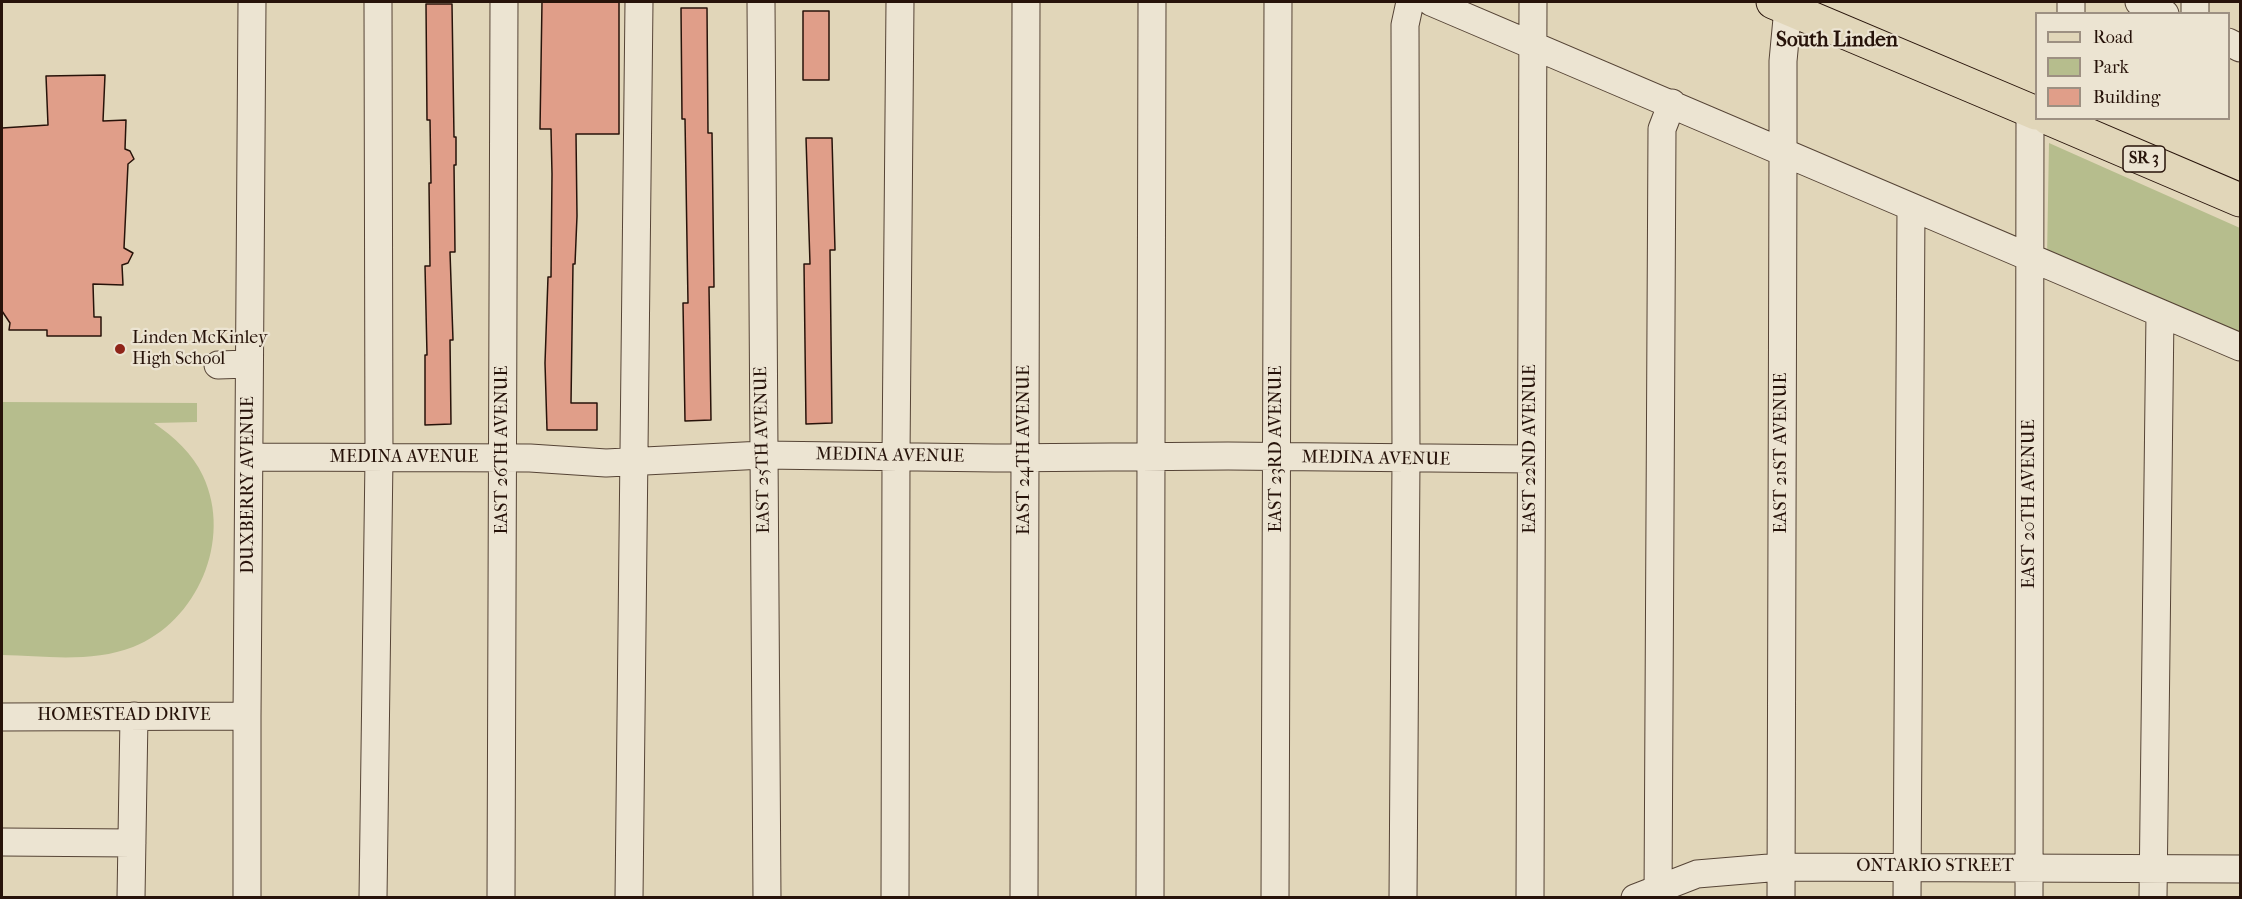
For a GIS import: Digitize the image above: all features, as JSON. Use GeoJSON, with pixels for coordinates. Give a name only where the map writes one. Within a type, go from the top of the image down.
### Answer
{"type":"FeatureCollection","features":[{"type":"Feature","properties":{"kind":"main road","name":"SR 3"},"geometry":{"type":"LineString","coordinates":[[1781,5],[1823,12],[2035,111]]}},
{"type":"Feature","properties":{"kind":"main road","name":"SR 3"},"geometry":{"type":"LineString","coordinates":[[2056,120],[2241,200]]}},
{"type":"Feature","properties":{"kind":"street","name":"DUXBERRY AVENUE"},"geometry":{"type":"LineString","coordinates":[[247,897],[252,2]]}},
{"type":"Feature","properties":{"kind":"street"},"geometry":{"type":"LineString","coordinates":[[373,897],[379,458],[378,2]]}},
{"type":"Feature","properties":{"kind":"street","name":"EAST 26TH AVENUE"},"geometry":{"type":"LineString","coordinates":[[501,897],[504,2]]}},
{"type":"Feature","properties":{"kind":"street"},"geometry":{"type":"LineString","coordinates":[[628,897],[639,2]]}},
{"type":"Feature","properties":{"kind":"street","name":"EAST 25TH AVENUE"},"geometry":{"type":"LineString","coordinates":[[761,2],[767,897]]}},
{"type":"Feature","properties":{"kind":"street"},"geometry":{"type":"LineString","coordinates":[[895,897],[900,2]]}},
{"type":"Feature","properties":{"kind":"street","name":"EAST 24TH AVENUE"},"geometry":{"type":"LineString","coordinates":[[1024,897],[1026,2]]}},
{"type":"Feature","properties":{"kind":"street"},"geometry":{"type":"LineString","coordinates":[[1150,897],[1152,2]]}},
{"type":"Feature","properties":{"kind":"street","name":"EAST 23RD AVENUE"},"geometry":{"type":"LineString","coordinates":[[1275,897],[1278,2]]}},
{"type":"Feature","properties":{"kind":"street"},"geometry":{"type":"LineString","coordinates":[[1403,897],[1406,459],[1405,25],[1410,2]]}},
{"type":"Feature","properties":{"kind":"street"},"geometry":{"type":"LineString","coordinates":[[1431,2],[1533,43],[2241,347]]}},
{"type":"Feature","properties":{"kind":"street","name":"EAST 22ND AVENUE"},"geometry":{"type":"LineString","coordinates":[[1530,897],[1533,2]]}},
{"type":"Feature","properties":{"kind":"street"},"geometry":{"type":"LineString","coordinates":[[2139,2],[2161,12]]}},
{"type":"Feature","properties":{"kind":"street","name":"EAST 21ST AVENUE"},"geometry":{"type":"LineString","coordinates":[[1781,5],[1784,61],[1781,897]]}},
{"type":"Feature","properties":{"kind":"street"},"geometry":{"type":"LineString","coordinates":[[1650,895],[1662,129],[1672,104]]}},
{"type":"Feature","properties":{"kind":"street","name":"EAST 20TH AVENUE"},"geometry":{"type":"LineString","coordinates":[[2029,897],[2031,258],[2051,120]]}},
{"type":"Feature","properties":{"kind":"street"},"geometry":{"type":"LineString","coordinates":[[1907,897],[1911,207]]}},
{"type":"Feature","properties":{"kind":"street"},"geometry":{"type":"LineString","coordinates":[[2153,897],[2160,313]]}},
{"type":"Feature","properties":{"kind":"street"},"geometry":{"type":"LineString","coordinates":[[218,365],[249,364]]}},
{"type":"Feature","properties":{"kind":"street","name":"MEDINA AVENUE"},"geometry":{"type":"LineString","coordinates":[[249,457],[502,458],[606,463],[764,455],[1531,459]]}},
{"type":"Feature","properties":{"kind":"street"},"geometry":{"type":"LineString","coordinates":[[131,897],[134,716]]}},
{"type":"Feature","properties":{"kind":"street","name":"HOMESTEAD DRIVE"},"geometry":{"type":"LineString","coordinates":[[2,717],[247,716]]}},
{"type":"Feature","properties":{"kind":"street"},"geometry":{"type":"LineString","coordinates":[[2,842],[132,843]]}},
{"type":"Feature","properties":{"kind":"street","name":"ONTARIO STREET"},"geometry":{"type":"LineString","coordinates":[[1650,895],[1697,874],[1781,867],[2241,870]]}},
{"type":"Feature","properties":{"kind":"green space"},"geometry":{"type":"Polygon","coordinates":[[[2049,143],[2240,228],[2240,343],[2047,258],[2049,143]]]}},
{"type":"Feature","properties":{"kind":"green space"},"geometry":{"type":"Polygon","coordinates":[[[2,402],[197,403],[197,422],[154,423],[182,446],[194,460],[203,476],[211,501],[214,526],[211,552],[203,576],[191,599],[175,619],[156,635],[133,647],[101,655],[68,657],[2,655],[2,402]]]}},
{"type":"Feature","properties":{"kind":"building"},"geometry":{"type":"Polygon","coordinates":[[[542,2],[619,2],[619,134],[576,134],[577,216],[575,264],[573,264],[571,403],[597,403],[597,430],[547,430],[545,363],[548,277],[551,277],[552,174],[551,129],[540,129],[542,2]]]}},
{"type":"Feature","properties":{"kind":"building"},"geometry":{"type":"Polygon","coordinates":[[[426,4],[452,4],[456,165],[454,165],[455,252],[450,252],[453,340],[450,340],[451,424],[425,425],[425,355],[427,355],[425,266],[430,266],[429,183],[431,183],[430,120],[427,120],[426,4]]]}},
{"type":"Feature","properties":{"kind":"building"},"geometry":{"type":"Polygon","coordinates":[[[681,8],[707,8],[708,133],[712,133],[714,287],[709,287],[711,420],[685,421],[683,303],[688,303],[681,8]]]}},
{"type":"Feature","properties":{"kind":"building"},"geometry":{"type":"Polygon","coordinates":[[[803,11],[829,11],[829,80],[803,80],[803,11]]]}},
{"type":"Feature","properties":{"kind":"building"},"geometry":{"type":"Polygon","coordinates":[[[105,75],[103,121],[126,120],[125,149],[130,151],[134,159],[128,164],[124,248],[133,253],[128,263],[122,265],[123,285],[93,284],[94,317],[101,317],[101,336],[47,336],[47,330],[9,330],[10,323],[2,311],[2,128],[48,125],[46,76],[105,75]]]}},
{"type":"Feature","properties":{"kind":"building"},"geometry":{"type":"Polygon","coordinates":[[[806,138],[832,138],[835,250],[830,250],[832,423],[806,424],[804,264],[810,264],[806,138]]]}},
{"type":"Feature","properties":{"kind":"place","name":"Linden McKinley High School"},"geometry":{"type":"Point","coordinates":[120,349]}},
{"type":"Feature","properties":{"kind":"district","name":"South Linden"},"geometry":{"type":"Point","coordinates":[1837,41]}}]}
